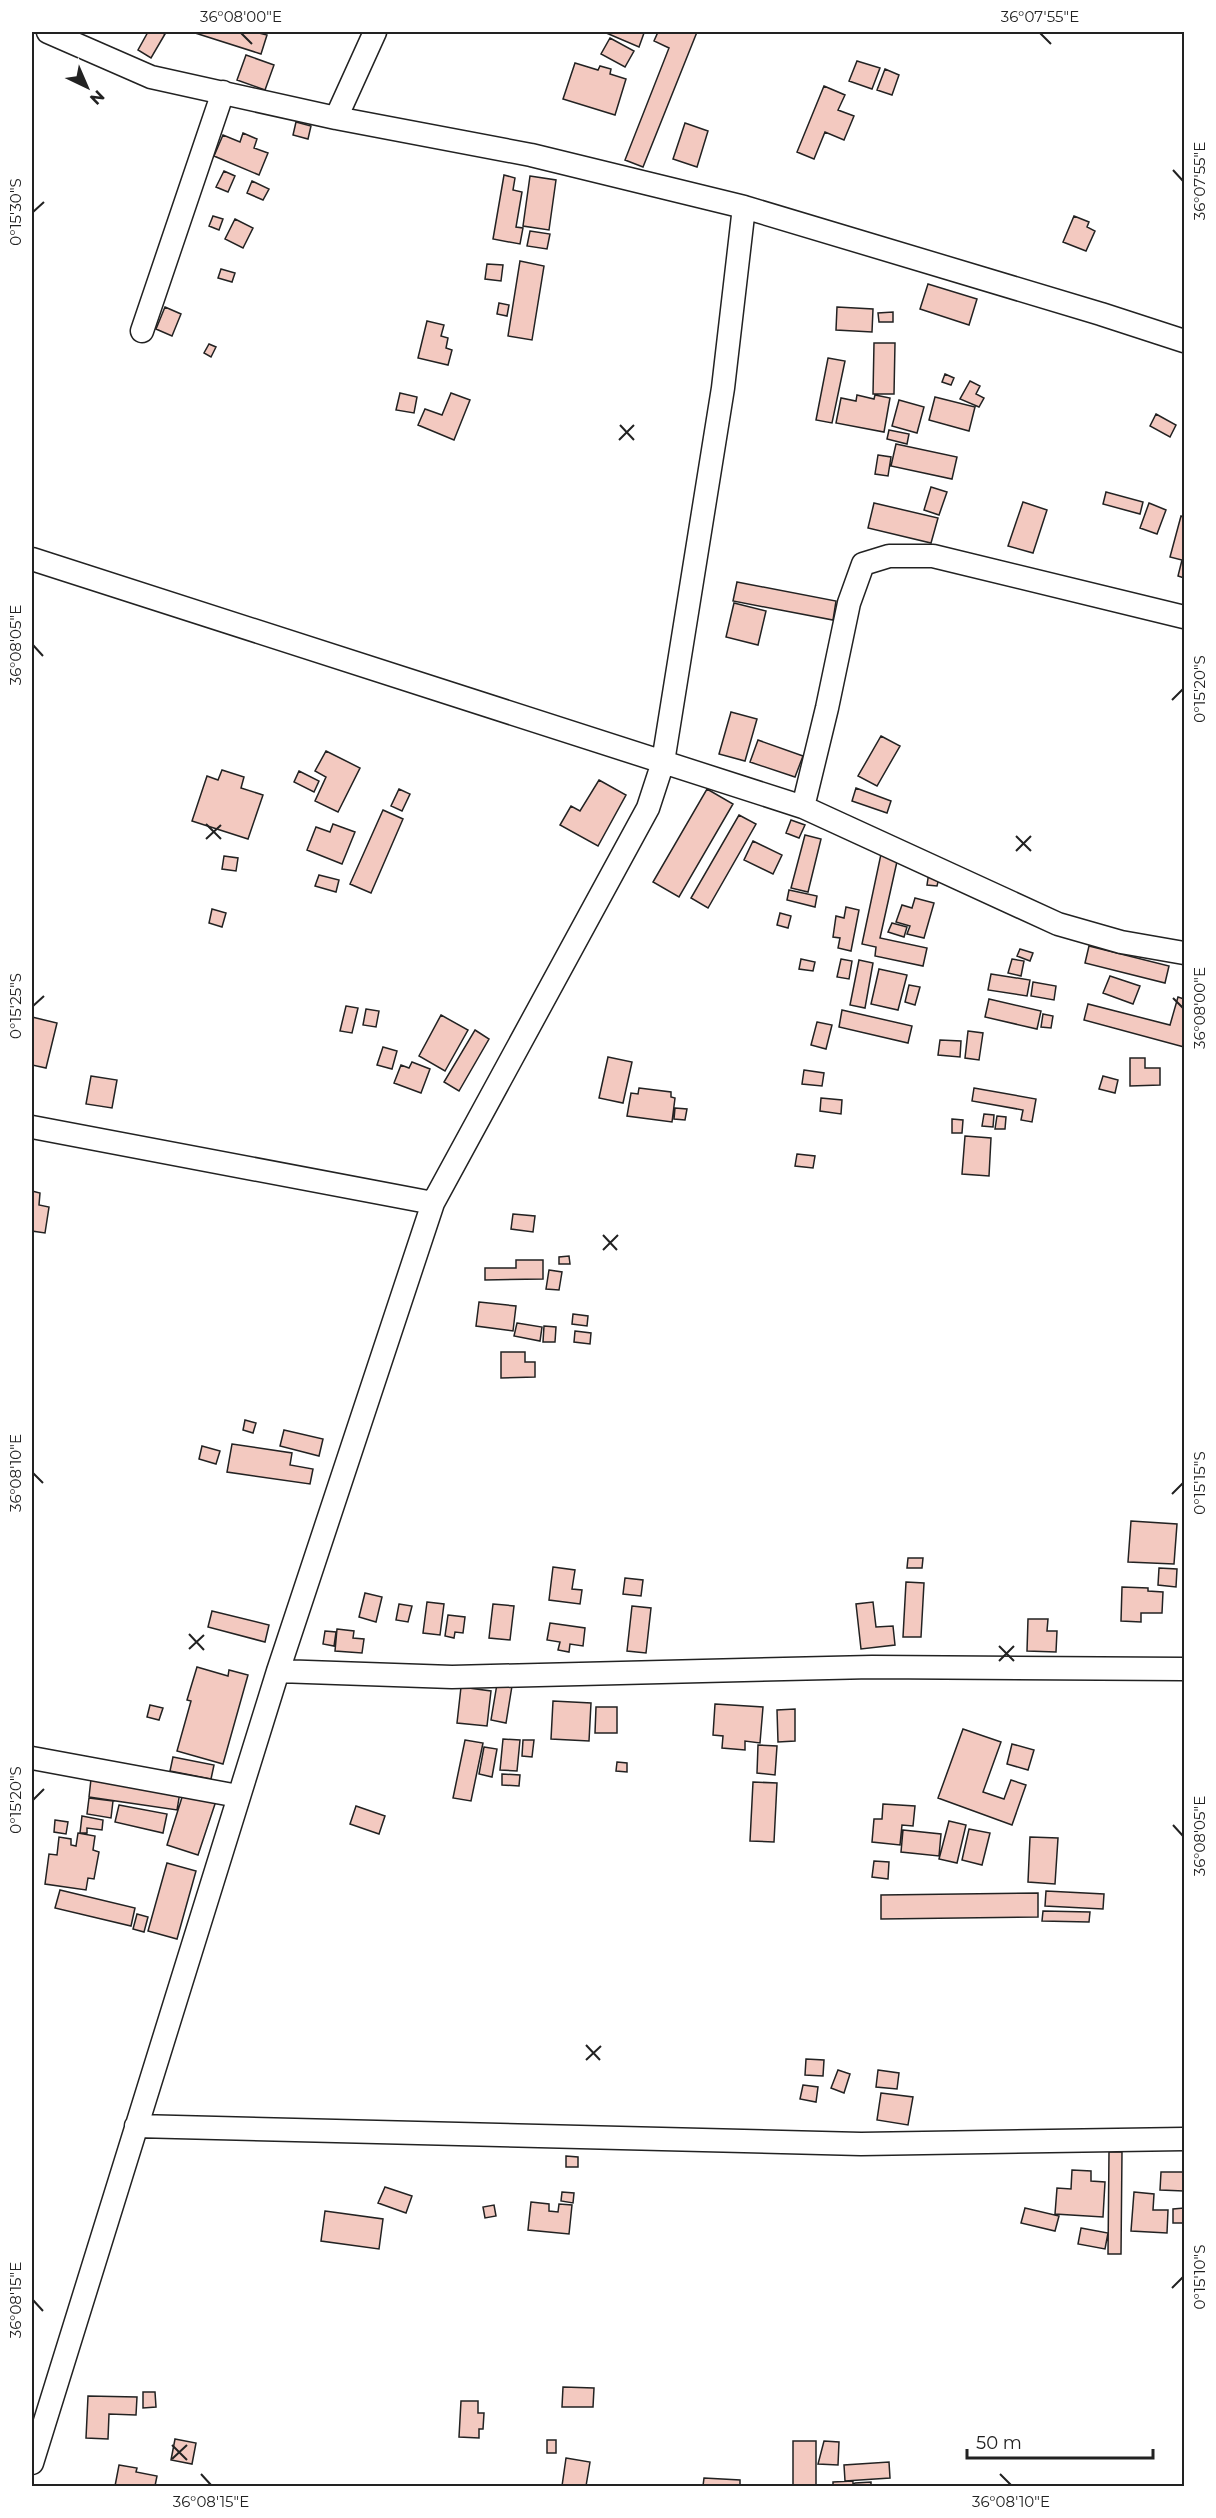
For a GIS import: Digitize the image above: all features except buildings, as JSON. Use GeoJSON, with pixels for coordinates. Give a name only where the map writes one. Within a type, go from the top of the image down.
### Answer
{"type":"FeatureCollection","features":[{"type":"Feature","properties":{"kind":"street"},"geometry":{"type":"LineString","coordinates":[[48,32],[151,77],[336,118],[531,155],[744,207],[1185,341]]}},
{"type":"Feature","properties":{"kind":"street"},"geometry":{"type":"LineString","coordinates":[[336,118],[375,32]]}},
{"type":"Feature","properties":{"kind":"street"},"geometry":{"type":"LineString","coordinates":[[142,331],[223,92]]}},
{"type":"Feature","properties":{"kind":"street"},"geometry":{"type":"LineString","coordinates":[[32,2463],[238,1796],[433,1203],[648,808],[663,762],[723,388],[744,207]]}},
{"type":"Feature","properties":{"kind":"street"},"geometry":{"type":"LineString","coordinates":[[803,807],[849,603],[863,564],[889,556],[933,556],[1185,616]]}},
{"type":"Feature","properties":{"kind":"street"},"geometry":{"type":"LineString","coordinates":[[32,559],[803,807],[1058,924],[1121,942],[1185,953]]}},
{"type":"Feature","properties":{"kind":"street"},"geometry":{"type":"LineString","coordinates":[[32,1127],[433,1203]]}},
{"type":"Feature","properties":{"kind":"street"},"geometry":{"type":"LineString","coordinates":[[278,1671],[452,1677],[872,1667],[1185,1669]]}},
{"type":"Feature","properties":{"kind":"street"},"geometry":{"type":"LineString","coordinates":[[32,1758],[238,1796]]}},
{"type":"Feature","properties":{"kind":"street"},"geometry":{"type":"LineString","coordinates":[[136,2126],[861,2144],[1185,2139]]}}]}
